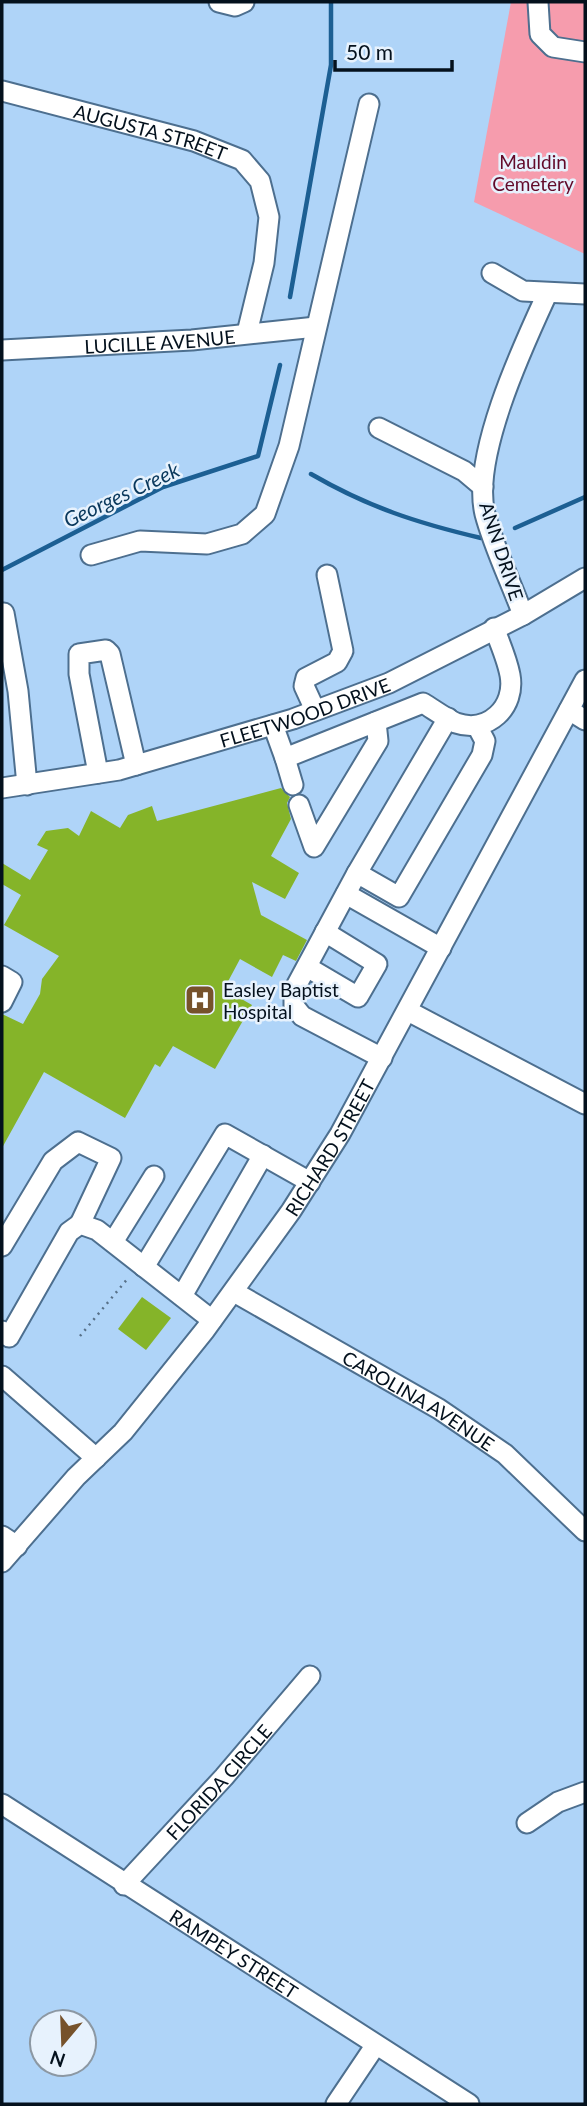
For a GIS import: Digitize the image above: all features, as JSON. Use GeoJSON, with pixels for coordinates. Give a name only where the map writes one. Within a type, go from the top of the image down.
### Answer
{"type":"FeatureCollection","features":[{"type":"Feature","properties":{"kind":"street"},"geometry":{"type":"LineString","coordinates":[[219,2],[234,6],[244,2]]}},
{"type":"Feature","properties":{"kind":"street"},"geometry":{"type":"LineString","coordinates":[[538,2],[540,34],[553,47],[585,52]]}},
{"type":"Feature","properties":{"kind":"street","name":"AUGUSTA STREET"},"geometry":{"type":"LineString","coordinates":[[2,91],[194,141],[242,160],[260,181],[269,217],[264,263],[247,333]]}},
{"type":"Feature","properties":{"kind":"street"},"geometry":{"type":"LineString","coordinates":[[90,555],[139,541],[207,544],[242,534],[265,514],[289,446],[369,104]]}},
{"type":"Feature","properties":{"kind":"street"},"geometry":{"type":"LineString","coordinates":[[492,273],[523,291],[585,295]]}},
{"type":"Feature","properties":{"kind":"street"},"geometry":{"type":"LineString","coordinates":[[379,428],[464,471],[483,487],[508,380],[547,294]]}},
{"type":"Feature","properties":{"kind":"street","name":"LUCILLE AVENUE"},"geometry":{"type":"LineString","coordinates":[[2,350],[191,340],[316,327]]}},
{"type":"Feature","properties":{"kind":"street","name":"ANN DRIVE"},"geometry":{"type":"LineString","coordinates":[[483,487],[485,512],[523,615]]}},
{"type":"Feature","properties":{"kind":"street"},"geometry":{"type":"LineString","coordinates":[[315,710],[304,686],[306,678],[337,662],[343,651],[327,575]]}},
{"type":"Feature","properties":{"kind":"street","name":"FLEETWOOD DRIVE"},"geometry":{"type":"LineString","coordinates":[[2,788],[98,774],[136,765],[315,710],[389,683],[523,615],[585,578]]}},
{"type":"Feature","properties":{"kind":"street"},"geometry":{"type":"LineString","coordinates":[[2,613],[5,613],[18,691],[27,785]]}},
{"type":"Feature","properties":{"kind":"street"},"geometry":{"type":"LineString","coordinates":[[285,758],[423,703],[448,718],[477,726],[498,716],[510,700],[511,677],[495,628]]}},
{"type":"Feature","properties":{"kind":"street"},"geometry":{"type":"LineString","coordinates":[[98,774],[79,674],[79,654],[106,650],[110,654],[136,765]]}},
{"type":"Feature","properties":{"kind":"street","name":"RICHARD STREET"},"geometry":{"type":"LineString","coordinates":[[2,1562],[9,1541],[123,1432],[234,1292],[310,1182],[382,1058],[441,948],[577,715],[585,680]]}},
{"type":"Feature","properties":{"kind":"street"},"geometry":{"type":"LineString","coordinates":[[382,1058],[302,1016],[294,1006],[294,990],[448,718]]}},
{"type":"Feature","properties":{"kind":"street"},"geometry":{"type":"LineString","coordinates":[[299,805],[314,848],[378,741],[376,722]]}},
{"type":"Feature","properties":{"kind":"street"},"geometry":{"type":"LineString","coordinates":[[272,725],[293,785]]}},
{"type":"Feature","properties":{"kind":"street"},"geometry":{"type":"LineString","coordinates":[[358,873],[399,897],[482,755],[485,741],[477,726]]}},
{"type":"Feature","properties":{"kind":"street"},"geometry":{"type":"LineString","coordinates":[[346,894],[441,948]]}},
{"type":"Feature","properties":{"kind":"street"},"geometry":{"type":"LineString","coordinates":[[307,967],[358,997],[377,964],[325,932]]}},
{"type":"Feature","properties":{"kind":"street"},"geometry":{"type":"LineString","coordinates":[[2,976],[12,982],[2,1002]]}},
{"type":"Feature","properties":{"kind":"street"},"geometry":{"type":"LineString","coordinates":[[408,1011],[585,1104]]}},
{"type":"Feature","properties":{"kind":"street"},"geometry":{"type":"LineString","coordinates":[[142,1265],[225,1133],[310,1182]]}},
{"type":"Feature","properties":{"kind":"street"},"geometry":{"type":"LineString","coordinates":[[2,1246],[53,1161],[78,1142],[111,1158],[80,1224],[69,1232],[9,1337],[2,1331]]}},
{"type":"Feature","properties":{"kind":"street"},"geometry":{"type":"LineString","coordinates":[[183,1296],[263,1155]]}},
{"type":"Feature","properties":{"kind":"street"},"geometry":{"type":"LineString","coordinates":[[113,1242],[153,1176]]}},
{"type":"Feature","properties":{"kind":"street"},"geometry":{"type":"LineString","coordinates":[[80,1224],[97,1230],[212,1320]]}},
{"type":"Feature","properties":{"kind":"street","name":"CAROLINA AVENUE"},"geometry":{"type":"LineString","coordinates":[[234,1292],[439,1409],[505,1454],[585,1531]]}},
{"type":"Feature","properties":{"kind":"street"},"geometry":{"type":"LineString","coordinates":[[2,1376],[96,1458]]}},
{"type":"Feature","properties":{"kind":"street","name":"FLORIDA CIRCLE"},"geometry":{"type":"LineString","coordinates":[[124,1885],[224,1777],[310,1676]]}},
{"type":"Feature","properties":{"kind":"street"},"geometry":{"type":"LineString","coordinates":[[527,1822],[558,1801],[585,1791]]}},
{"type":"Feature","properties":{"kind":"street","name":"RAMPEY STREET"},"geometry":{"type":"LineString","coordinates":[[2,1804],[124,1885],[469,2104]]}},
{"type":"Feature","properties":{"kind":"street"},"geometry":{"type":"LineString","coordinates":[[336,2104],[375,2046]]}},
{"type":"Feature","properties":{"kind":"path"},"geometry":{"type":"LineString","coordinates":[[80,1336],[142,1265]]}},
{"type":"Feature","properties":{"kind":"green space","name":"Mauldin Cemetery"},"geometry":{"type":"Polygon","coordinates":[[[511,2],[585,2],[585,254],[474,202],[511,2]]]}},
{"type":"Feature","properties":{"kind":"building"},"geometry":{"type":"Polygon","coordinates":[[[281,788],[290,797],[287,803],[291,819],[271,856],[299,873],[285,899],[252,882],[261,915],[307,940],[296,961],[283,955],[272,977],[240,959],[224,989],[252,1005],[215,1069],[173,1046],[160,1067],[155,1064],[125,1118],[44,1072],[2,1148],[2,1014],[23,1024],[40,994],[42,979],[59,956],[4,925],[21,895],[2,884],[2,863],[30,880],[48,850],[37,845],[46,831],[68,828],[79,836],[91,811],[120,828],[128,815],[152,806],[157,821],[281,788]]]}},
{"type":"Feature","properties":{"kind":"building"},"geometry":{"type":"Polygon","coordinates":[[[142,1297],[171,1318],[146,1350],[118,1329],[142,1297]]]}},
{"type":"Feature","properties":{"kind":"waterway"},"geometry":{"type":"LineString","coordinates":[[290,297],[331,65],[331,2]]}},
{"type":"Feature","properties":{"kind":"waterway","name":"Georges Creek"},"geometry":{"type":"LineString","coordinates":[[2,570],[163,487],[258,456],[280,365]]}},
{"type":"Feature","properties":{"kind":"waterway","name":"Georges Creek"},"geometry":{"type":"LineString","coordinates":[[311,474],[393,513],[481,538]]}},
{"type":"Feature","properties":{"kind":"waterway","name":"Georges Creek"},"geometry":{"type":"LineString","coordinates":[[515,528],[585,497]]}},
{"type":"Feature","properties":{"kind":"place","name":"Easley Baptist Hospital"},"geometry":{"type":"Point","coordinates":[200,1000]}}]}
